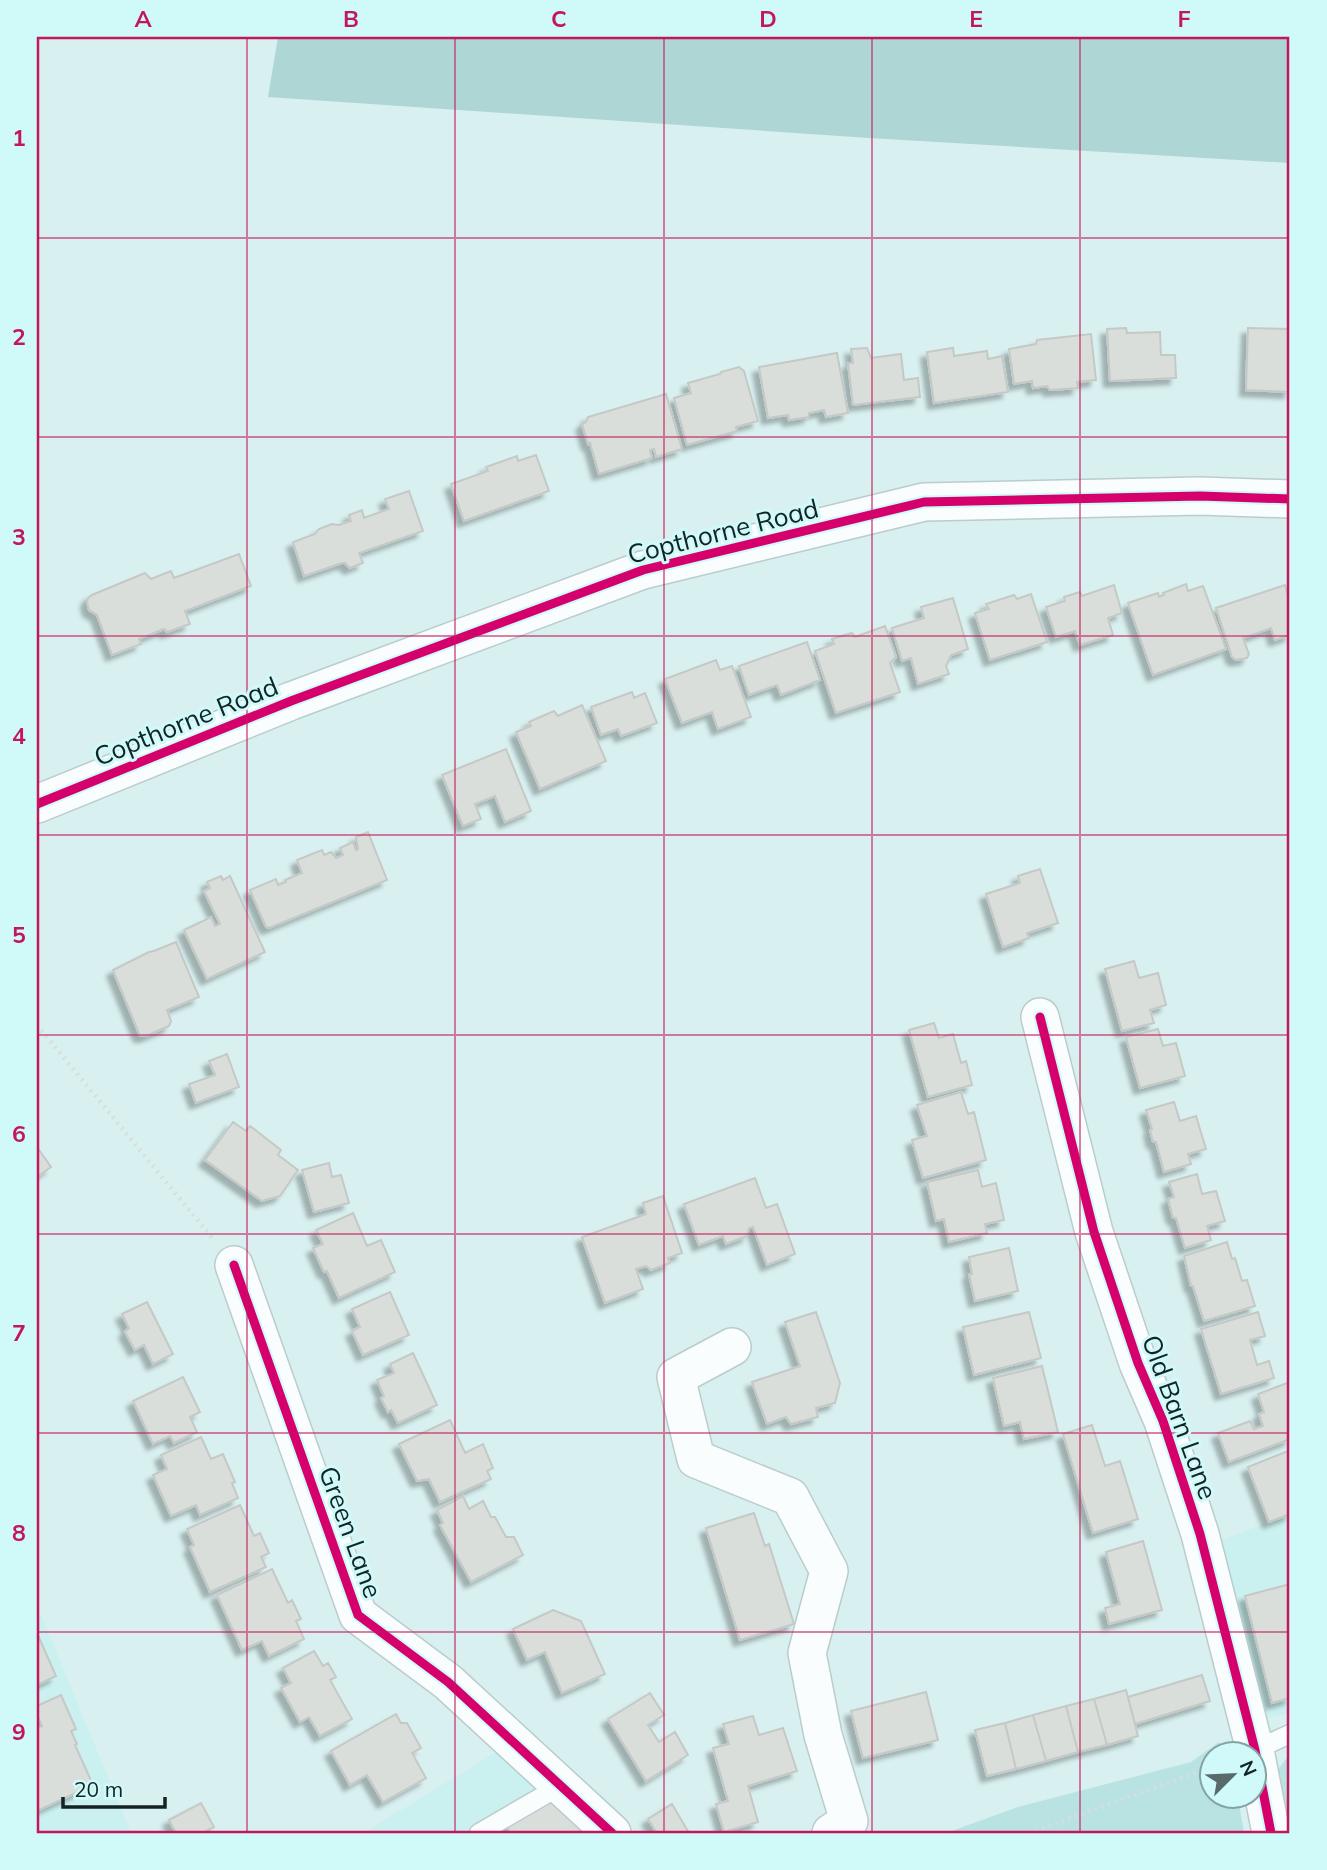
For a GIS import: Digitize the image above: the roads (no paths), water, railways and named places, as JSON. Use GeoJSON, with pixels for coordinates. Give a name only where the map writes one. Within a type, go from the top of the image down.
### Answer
{"type":"FeatureCollection","features":[{"type":"Feature","properties":{"kind":"street","name":"Copthorne Road"},"geometry":{"type":"LineString","coordinates":[[37,804],[291,701],[643,570],[924,502],[1200,496],[1290,499]]}},
{"type":"Feature","properties":{"kind":"street","name":"Old Barn Lane"},"geometry":{"type":"LineString","coordinates":[[1040,1017],[1094,1232],[1138,1363],[1163,1421],[1200,1534],[1252,1741]]}},
{"type":"Feature","properties":{"kind":"street","name":"Green Lane"},"geometry":{"type":"LineString","coordinates":[[234,1265],[358,1615],[448,1682],[612,1833]]}},
{"type":"Feature","properties":{"kind":"street"},"geometry":{"type":"LineString","coordinates":[[732,1346],[676,1377],[696,1459],[790,1497],[829,1572],[807,1653],[823,1735],[849,1821],[831,1833]]}},
{"type":"Feature","properties":{"kind":"street","name":"Old Barn Lane"},"geometry":{"type":"LineString","coordinates":[[1266,1811],[1270,1833]]}},
{"type":"Feature","properties":{"kind":"lane"},"geometry":{"type":"LineString","coordinates":[[1268,1745],[1290,1734]]}},
{"type":"Feature","properties":{"kind":"lane"},"geometry":{"type":"LineString","coordinates":[[479,1833],[562,1785]]}}]}
